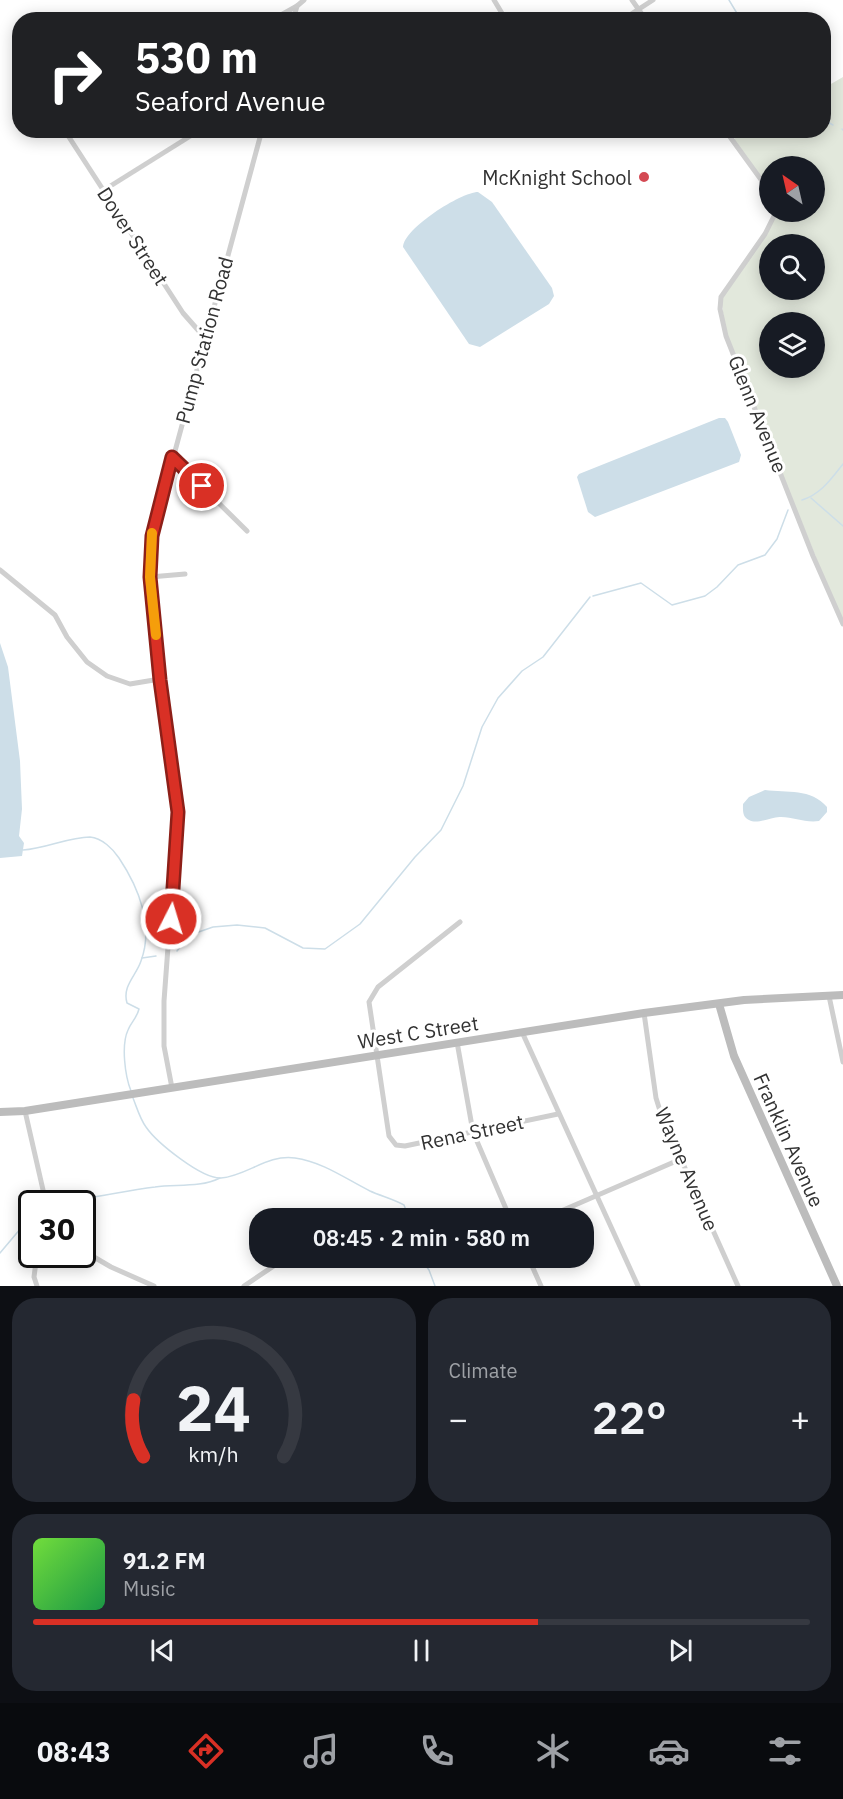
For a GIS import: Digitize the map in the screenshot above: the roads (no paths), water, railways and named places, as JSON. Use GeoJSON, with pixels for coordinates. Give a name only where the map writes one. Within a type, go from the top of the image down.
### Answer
{"type":"FeatureCollection","features":[{"type":"Feature","properties":{"kind":"main road","name":"West C Street"},"geometry":{"type":"LineString","coordinates":[[0,1112],[26,1111],[644,1013],[718,1004],[843,995]]}},
{"type":"Feature","properties":{"kind":"main road","name":"Franklin Avenue"},"geometry":{"type":"LineString","coordinates":[[718,1004],[734,1056],[837,1286]]}},
{"type":"Feature","properties":{"kind":"street"},"geometry":{"type":"LineString","coordinates":[[286,12],[304,0]]}},
{"type":"Feature","properties":{"kind":"street"},"geometry":{"type":"LineString","coordinates":[[632,0],[640,12]]}},
{"type":"Feature","properties":{"kind":"street"},"geometry":{"type":"LineString","coordinates":[[634,12],[653,0]]}},
{"type":"Feature","properties":{"kind":"street"},"geometry":{"type":"LineString","coordinates":[[295,12],[297,6]]}},
{"type":"Feature","properties":{"kind":"street","name":"Dover Street"},"geometry":{"type":"LineString","coordinates":[[70,138],[183,313],[205,338]]}},
{"type":"Feature","properties":{"kind":"street"},"geometry":{"type":"LineString","coordinates":[[104,190],[187,138]]}},
{"type":"Feature","properties":{"kind":"street","name":"Pump Station Road"},"geometry":{"type":"LineString","coordinates":[[172,1088],[164,1046],[164,1001],[178,812],[160,680],[150,577],[152,536],[260,138]]}},
{"type":"Feature","properties":{"kind":"street"},"geometry":{"type":"LineString","coordinates":[[731,138],[759,177]]}},
{"type":"Feature","properties":{"kind":"street","name":"Glenn Avenue"},"geometry":{"type":"LineString","coordinates":[[771,222],[721,297],[720,309],[726,336],[813,556],[843,624]]}},
{"type":"Feature","properties":{"kind":"street"},"geometry":{"type":"LineString","coordinates":[[172,457],[247,531]]}},
{"type":"Feature","properties":{"kind":"street"},"geometry":{"type":"LineString","coordinates":[[0,570],[55,615],[67,637],[87,662],[107,676],[130,684],[160,680]]}},
{"type":"Feature","properties":{"kind":"street"},"geometry":{"type":"LineString","coordinates":[[150,577],[185,574]]}},
{"type":"Feature","properties":{"kind":"street"},"geometry":{"type":"LineString","coordinates":[[378,1056],[369,1002],[378,987],[460,922]]}},
{"type":"Feature","properties":{"kind":"street"},"geometry":{"type":"LineString","coordinates":[[829,996],[843,1062]]}},
{"type":"Feature","properties":{"kind":"street","name":"Wayne Avenue"},"geometry":{"type":"LineString","coordinates":[[644,1013],[657,1098],[681,1159],[738,1286]]}},
{"type":"Feature","properties":{"kind":"street"},"geometry":{"type":"LineString","coordinates":[[522,1032],[638,1286]]}},
{"type":"Feature","properties":{"kind":"street"},"geometry":{"type":"LineString","coordinates":[[457,1042],[473,1132],[506,1208]]}},
{"type":"Feature","properties":{"kind":"street","name":"Rena Street"},"geometry":{"type":"LineString","coordinates":[[378,1056],[389,1136],[396,1145],[405,1146],[558,1114]]}},
{"type":"Feature","properties":{"kind":"street"},"geometry":{"type":"LineString","coordinates":[[26,1111],[43,1190]]}},
{"type":"Feature","properties":{"kind":"street"},"geometry":{"type":"LineString","coordinates":[[568,1208],[681,1159]]}},
{"type":"Feature","properties":{"kind":"street"},"geometry":{"type":"LineString","coordinates":[[96,1259],[111,1268],[154,1286]]}},
{"type":"Feature","properties":{"kind":"street"},"geometry":{"type":"LineString","coordinates":[[35,1268],[34,1277],[37,1286]]}},
{"type":"Feature","properties":{"kind":"street"},"geometry":{"type":"LineString","coordinates":[[244,1286],[271,1268]]}},
{"type":"Feature","properties":{"kind":"street"},"geometry":{"type":"LineString","coordinates":[[533,1268],[541,1286]]}},
{"type":"Feature","properties":{"kind":"waterway"},"geometry":{"type":"LineString","coordinates":[[729,0],[736,12]]}},
{"type":"Feature","properties":{"kind":"waterway"},"geometry":{"type":"LineString","coordinates":[[802,500],[820,490],[843,464]]}},
{"type":"Feature","properties":{"kind":"waterway"},"geometry":{"type":"LineString","coordinates":[[811,498],[843,526]]}},
{"type":"Feature","properties":{"kind":"waterway"},"geometry":{"type":"LineString","coordinates":[[593,596],[641,583],[672,605],[705,596],[738,565],[765,555],[777,539],[788,510]]}},
{"type":"Feature","properties":{"kind":"waterway"},"geometry":{"type":"LineString","coordinates":[[177,951],[190,935],[213,927],[237,925],[265,928],[303,948],[325,949],[360,924],[415,857],[441,830],[463,786],[482,727],[498,698],[522,671],[543,657],[590,597]]}},
{"type":"Feature","properties":{"kind":"waterway"},"geometry":{"type":"LineString","coordinates":[[23,850],[73,839],[94,838],[114,851],[133,882],[142,908],[146,934],[141,961],[126,991],[127,1003],[139,1009],[128,1030],[124,1052],[131,1091]]}},
{"type":"Feature","properties":{"kind":"waterway"},"geometry":{"type":"LineString","coordinates":[[142,958],[156,956]]}},
{"type":"Feature","properties":{"kind":"waterway"},"geometry":{"type":"LineString","coordinates":[[133,1098],[142,1120],[152,1134],[180,1159],[203,1173],[221,1178],[275,1159],[295,1158],[325,1167],[370,1191],[404,1205],[405,1208]]}},
{"type":"Feature","properties":{"kind":"waterway"},"geometry":{"type":"LineString","coordinates":[[96,1197],[155,1187],[196,1184],[220,1178]]}},
{"type":"Feature","properties":{"kind":"waterway"},"geometry":{"type":"LineString","coordinates":[[0,1253],[18,1232]]}},
{"type":"Feature","properties":{"kind":"waterway"},"geometry":{"type":"LineString","coordinates":[[427,1268],[435,1286]]}},
{"type":"Feature","properties":{"kind":"place","name":"McKnight School"},"geometry":{"type":"Point","coordinates":[644,177]}}]}
